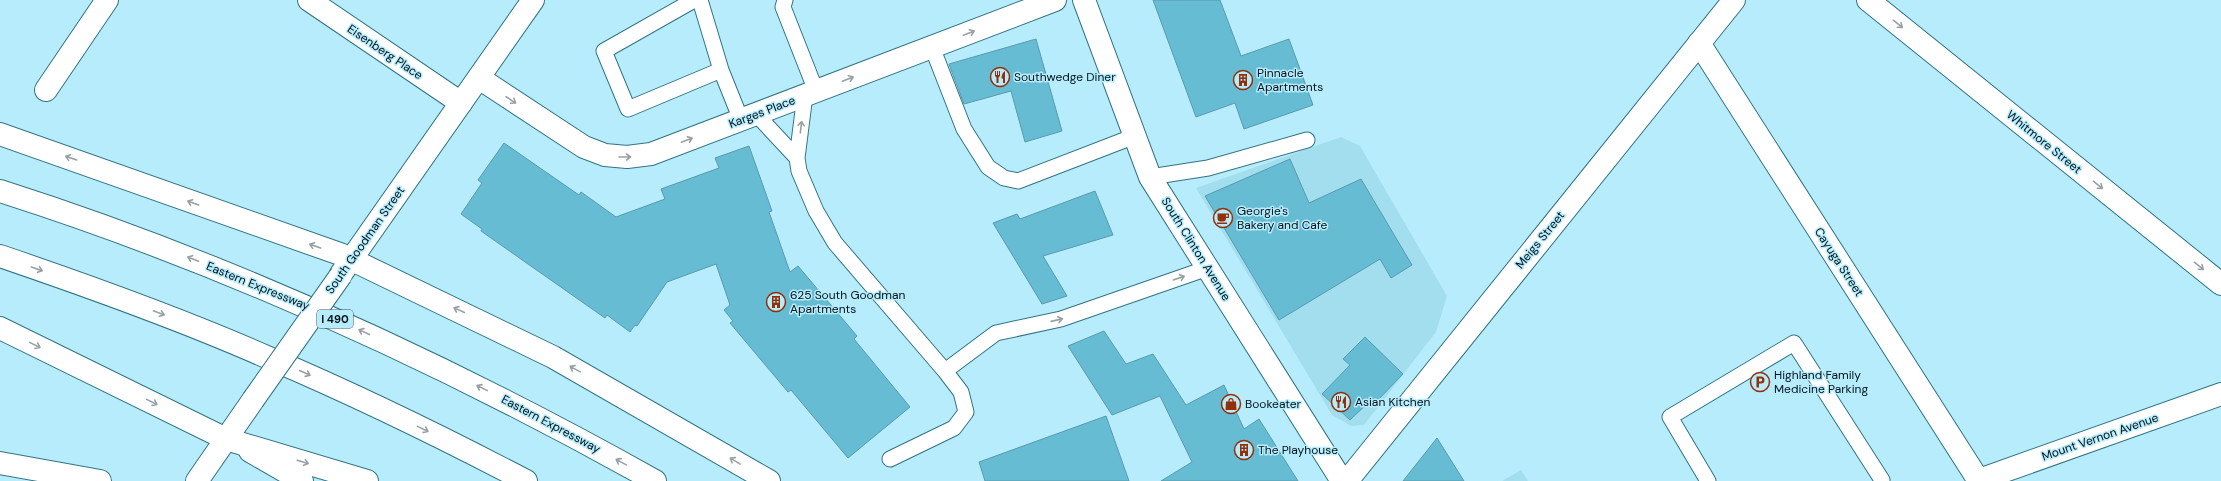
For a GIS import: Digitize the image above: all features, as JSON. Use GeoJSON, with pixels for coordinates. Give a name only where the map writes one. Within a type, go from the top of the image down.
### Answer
{"type":"FeatureCollection","features":[{"type":"Feature","properties":{"kind":"main road"},"geometry":{"type":"LineString","coordinates":[[46,90],[107,0]]}},
{"type":"Feature","properties":{"kind":"main road","name":"Eisenberg Place"},"geometry":{"type":"LineString","coordinates":[[309,0],[461,103]]}},
{"type":"Feature","properties":{"kind":"main road","name":"South Goodman Street"},"geometry":{"type":"LineString","coordinates":[[197,481],[533,0]]}},
{"type":"Feature","properties":{"kind":"main road","name":"Karges Place"},"geometry":{"type":"LineString","coordinates":[[479,78],[563,135],[584,147],[605,155],[626,157],[651,154],[1055,0]]}},
{"type":"Feature","properties":{"kind":"main road","name":"South Clinton Avenue"},"geometry":{"type":"LineString","coordinates":[[1084,0],[1150,177],[1342,481]]}},
{"type":"Feature","properties":{"kind":"main road","name":"Meigs Street"},"geometry":{"type":"LineString","coordinates":[[1347,481],[1734,0]]}},
{"type":"Feature","properties":{"kind":"main road","name":"Whitmore Street"},"geometry":{"type":"LineString","coordinates":[[1868,0],[2221,284]]}},
{"type":"Feature","properties":{"kind":"main road","name":"Cayuga Street"},"geometry":{"type":"LineString","coordinates":[[1698,43],[1979,480]]}},
{"type":"Feature","properties":{"kind":"main road"},"geometry":{"type":"LineString","coordinates":[[0,134],[96,167],[346,268],[553,357],[769,481]]}},
{"type":"Feature","properties":{"kind":"main road","name":"Eastern Expressway"},"geometry":{"type":"LineString","coordinates":[[0,191],[177,253],[314,309],[490,393],[655,481]]}},
{"type":"Feature","properties":{"kind":"main road"},"geometry":{"type":"LineString","coordinates":[[0,256],[135,304],[268,357],[441,437],[526,481]]}},
{"type":"Feature","properties":{"kind":"main road"},"geometry":{"type":"LineString","coordinates":[[0,328],[226,439],[302,481]]}},
{"type":"Feature","properties":{"kind":"main road","name":"Mount Vernon Avenue"},"geometry":{"type":"LineString","coordinates":[[1979,480],[2221,394]]}},
{"type":"Feature","properties":{"kind":"main road"},"geometry":{"type":"LineString","coordinates":[[226,439],[367,481]]}},
{"type":"Feature","properties":{"kind":"main road"},"geometry":{"type":"LineString","coordinates":[[0,463],[100,481]]}},
{"type":"Feature","properties":{"kind":"lane"},"geometry":{"type":"LineString","coordinates":[[694,0],[604,51],[628,109],[721,70]]}},
{"type":"Feature","properties":{"kind":"lane"},"geometry":{"type":"LineString","coordinates":[[700,0],[721,70],[748,117],[797,158]]}},
{"type":"Feature","properties":{"kind":"lane"},"geometry":{"type":"LineString","coordinates":[[785,0],[783,7],[810,93],[797,158],[800,172],[816,211],[835,243],[945,371],[961,392],[966,412],[954,428],[890,459]]}},
{"type":"Feature","properties":{"kind":"lane"},"geometry":{"type":"LineString","coordinates":[[932,47],[964,128],[988,167],[1004,178],[1018,181],[1135,136]]}},
{"type":"Feature","properties":{"kind":"lane"},"geometry":{"type":"LineString","coordinates":[[1150,177],[1208,168],[1307,140]]}},
{"type":"Feature","properties":{"kind":"lane"},"geometry":{"type":"LineString","coordinates":[[945,371],[996,334],[1061,319],[1208,268]]}},
{"type":"Feature","properties":{"kind":"lane"},"geometry":{"type":"LineString","coordinates":[[1708,481],[1670,417],[1794,343],[1881,481]]}},
{"type":"Feature","properties":{"kind":"shaded area"},"geometry":{"type":"Polygon","coordinates":[[[1341,137],[1360,146],[1447,296],[1436,332],[1364,425],[1351,426],[1332,415],[1196,188],[1341,137]]]}},
{"type":"Feature","properties":{"kind":"shaded area"},"geometry":{"type":"Polygon","coordinates":[[[1521,470],[1528,481],[1502,481],[1521,470]]]}},
{"type":"Feature","properties":{"kind":"building","name":"Pinnacle Apartments"},"geometry":{"type":"Polygon","coordinates":[[[1153,0],[1220,0],[1241,56],[1289,39],[1313,105],[1244,129],[1235,103],[1196,117],[1153,0]]]}},
{"type":"Feature","properties":{"kind":"building","name":"Southwedge Diner"},"geometry":{"type":"Polygon","coordinates":[[[1036,39],[1062,131],[1025,142],[1011,91],[964,104],[949,64],[1036,39]]]}},
{"type":"Feature","properties":{"kind":"building","name":"625 South Goodman Apartments"},"geometry":{"type":"Polygon","coordinates":[[[504,143],[579,195],[581,192],[616,217],[665,199],[661,189],[719,168],[715,158],[749,146],[772,211],[769,212],[790,272],[798,266],[857,336],[854,339],[910,407],[848,458],[791,390],[788,392],[730,323],[733,321],[724,310],[730,305],[716,264],[667,282],[637,326],[635,325],[630,332],[607,315],[605,318],[481,231],[482,229],[461,214],[482,183],[478,180],[504,143]]]}},
{"type":"Feature","properties":{"kind":"building"},"geometry":{"type":"Polygon","coordinates":[[[1290,159],[1309,203],[1361,179],[1412,265],[1391,278],[1380,259],[1279,320],[1205,196],[1290,159]]]}},
{"type":"Feature","properties":{"kind":"building"},"geometry":{"type":"Polygon","coordinates":[[[1095,191],[1113,235],[1043,256],[1067,296],[1042,304],[993,223],[1017,214],[1020,219],[1095,191]]]}},
{"type":"Feature","properties":{"kind":"building"},"geometry":{"type":"Polygon","coordinates":[[[1104,331],[1126,364],[1153,354],[1186,405],[1224,385],[1244,429],[1259,419],[1298,481],[1161,481],[1192,462],[1160,396],[1112,415],[1068,346],[1104,331]]]}},
{"type":"Feature","properties":{"kind":"building"},"geometry":{"type":"Polygon","coordinates":[[[1365,337],[1403,374],[1376,402],[1373,398],[1350,420],[1322,394],[1350,365],[1343,359],[1365,337]]]}},
{"type":"Feature","properties":{"kind":"building"},"geometry":{"type":"Polygon","coordinates":[[[1106,416],[1129,481],[985,481],[979,462],[1106,416]]]}},
{"type":"Feature","properties":{"kind":"building"},"geometry":{"type":"Polygon","coordinates":[[[1437,438],[1464,481],[1403,481],[1437,438]]]}},
{"type":"Feature","properties":{"kind":"place","name":"Southwedge Diner"},"geometry":{"type":"Point","coordinates":[1000,77]}},
{"type":"Feature","properties":{"kind":"place","name":"Pinnacle Apartments"},"geometry":{"type":"Point","coordinates":[1243,80]}},
{"type":"Feature","properties":{"kind":"place","name":"Georgie's Bakery and Cafe"},"geometry":{"type":"Point","coordinates":[1223,218]}},
{"type":"Feature","properties":{"kind":"place","name":"625 South Goodman Apartments"},"geometry":{"type":"Point","coordinates":[776,302]}},
{"type":"Feature","properties":{"kind":"place","name":"Highland Family Medicine Parking"},"geometry":{"type":"Point","coordinates":[1760,382]}},
{"type":"Feature","properties":{"kind":"place","name":"Asian Kitchen"},"geometry":{"type":"Point","coordinates":[1341,402]}},
{"type":"Feature","properties":{"kind":"place","name":"Bookeater"},"geometry":{"type":"Point","coordinates":[1231,404]}},
{"type":"Feature","properties":{"kind":"place","name":"The Playhouse"},"geometry":{"type":"Point","coordinates":[1244,450]}}]}
